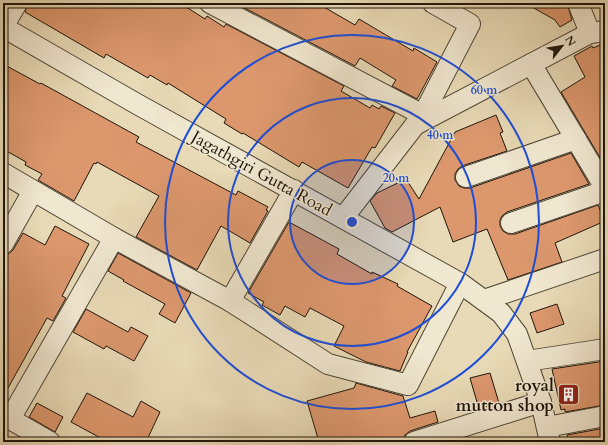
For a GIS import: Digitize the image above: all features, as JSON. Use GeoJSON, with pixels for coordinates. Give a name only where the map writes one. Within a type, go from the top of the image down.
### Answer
{"type":"FeatureCollection","features":[{"type":"Feature","properties":{"kind":"street"},"geometry":{"type":"LineString","coordinates":[[3,27],[17,3]]}},
{"type":"Feature","properties":{"kind":"street"},"geometry":{"type":"LineString","coordinates":[[210,3],[419,120]]}},
{"type":"Feature","properties":{"kind":"street"},"geometry":{"type":"LineString","coordinates":[[343,218],[419,120],[470,24],[433,3]]}},
{"type":"Feature","properties":{"kind":"street"},"geometry":{"type":"LineString","coordinates":[[419,120],[598,32],[578,3]]}},
{"type":"Feature","properties":{"kind":"street","name":"Jagathgiri Gutta Road"},"geometry":{"type":"LineString","coordinates":[[3,27],[137,104],[460,283],[484,300],[501,313],[517,334],[541,402],[548,434]]}},
{"type":"Feature","properties":{"kind":"street"},"geometry":{"type":"LineString","coordinates":[[532,64],[605,188]]}},
{"type":"Feature","properties":{"kind":"street"},"geometry":{"type":"LineString","coordinates":[[466,178],[576,139]]}},
{"type":"Feature","properties":{"kind":"street"},"geometry":{"type":"LineString","coordinates":[[3,173],[114,238],[230,301],[328,364],[408,385],[460,283]]}},
{"type":"Feature","properties":{"kind":"street"},"geometry":{"type":"LineString","coordinates":[[230,301],[294,190]]}},
{"type":"Feature","properties":{"kind":"street"},"geometry":{"type":"LineString","coordinates":[[3,244],[33,191]]}},
{"type":"Feature","properties":{"kind":"street"},"geometry":{"type":"LineString","coordinates":[[511,223],[605,191]]}},
{"type":"Feature","properties":{"kind":"street"},"geometry":{"type":"LineString","coordinates":[[50,442],[6,417],[114,238]]}},
{"type":"Feature","properties":{"kind":"street"},"geometry":{"type":"LineString","coordinates":[[484,300],[605,259]]}},
{"type":"Feature","properties":{"kind":"street"},"geometry":{"type":"LineString","coordinates":[[527,361],[605,349]]}},
{"type":"Feature","properties":{"kind":"street"},"geometry":{"type":"LineString","coordinates":[[414,442],[541,402]]}},
{"type":"Feature","properties":{"kind":"street"},"geometry":{"type":"LineString","coordinates":[[548,434],[605,416]]}},
{"type":"Feature","properties":{"kind":"building"},"geometry":{"type":"Polygon","coordinates":[[[28,3],[183,3],[183,5],[205,19],[207,16],[224,27],[226,24],[344,86],[341,91],[370,108],[372,105],[379,109],[381,106],[395,113],[375,148],[372,147],[348,188],[302,162],[299,167],[243,133],[242,134],[224,123],[226,119],[168,83],[167,85],[150,75],[148,78],[106,54],[104,58],[25,12],[28,3]]]}},
{"type":"Feature","properties":{"kind":"building"},"geometry":{"type":"Polygon","coordinates":[[[317,3],[355,25],[359,19],[413,51],[414,48],[437,62],[417,99],[392,86],[396,80],[360,58],[355,66],[237,4],[317,3]]]}},
{"type":"Feature","properties":{"kind":"building"},"geometry":{"type":"Polygon","coordinates":[[[525,3],[567,3],[572,20],[560,27],[555,20],[525,3]]]}},
{"type":"Feature","properties":{"kind":"building"},"geometry":{"type":"Polygon","coordinates":[[[605,43],[605,166],[561,92],[585,77],[574,56],[592,46],[593,48],[605,43]]]}},
{"type":"Feature","properties":{"kind":"building"},"geometry":{"type":"Polygon","coordinates":[[[3,64],[40,84],[41,83],[139,137],[136,142],[236,195],[238,191],[268,207],[266,210],[268,211],[250,243],[221,226],[197,270],[136,237],[159,196],[97,162],[96,164],[94,163],[74,201],[38,180],[42,174],[25,165],[26,162],[3,149],[3,64]]]}},
{"type":"Feature","properties":{"kind":"building"},"geometry":{"type":"Polygon","coordinates":[[[496,115],[503,132],[500,133],[507,151],[462,166],[455,174],[455,180],[459,186],[470,188],[571,153],[589,184],[507,212],[500,220],[500,226],[503,231],[508,234],[515,234],[598,205],[605,221],[555,243],[562,262],[508,280],[487,229],[453,242],[440,207],[392,232],[385,228],[370,201],[377,193],[406,179],[419,199],[455,132],[496,115]]]}},
{"type":"Feature","properties":{"kind":"building"},"geometry":{"type":"Polygon","coordinates":[[[289,222],[339,249],[337,254],[372,274],[372,272],[398,284],[397,286],[432,306],[407,352],[400,371],[366,362],[334,346],[344,326],[310,308],[305,317],[285,306],[280,315],[262,305],[264,302],[248,293],[289,222]]]}},
{"type":"Feature","properties":{"kind":"building"},"geometry":{"type":"Polygon","coordinates":[[[55,226],[89,244],[62,296],[66,298],[53,321],[47,318],[3,397],[3,255],[8,254],[13,250],[23,233],[45,245],[55,226]]]}},
{"type":"Feature","properties":{"kind":"building"},"geometry":{"type":"Polygon","coordinates":[[[118,253],[191,293],[175,323],[159,314],[165,304],[108,271],[118,253]]]}},
{"type":"Feature","properties":{"kind":"building"},"geometry":{"type":"Polygon","coordinates":[[[557,304],[564,324],[537,333],[530,313],[557,304]]]}},
{"type":"Feature","properties":{"kind":"building"},"geometry":{"type":"Polygon","coordinates":[[[86,309],[128,332],[131,327],[148,336],[134,361],[106,346],[104,349],[73,332],[86,309]]]}},
{"type":"Feature","properties":{"kind":"building"},"geometry":{"type":"Polygon","coordinates":[[[605,361],[605,405],[565,412],[565,409],[561,410],[552,369],[605,361]]]}},
{"type":"Feature","properties":{"kind":"building"},"geometry":{"type":"Polygon","coordinates":[[[490,373],[499,403],[479,409],[470,378],[490,373]]]}},
{"type":"Feature","properties":{"kind":"building"},"geometry":{"type":"Polygon","coordinates":[[[356,383],[403,396],[410,418],[435,411],[438,422],[410,431],[405,435],[403,442],[319,442],[307,401],[354,388],[356,383]]]}},
{"type":"Feature","properties":{"kind":"building"},"geometry":{"type":"Polygon","coordinates":[[[87,393],[133,417],[141,401],[160,412],[146,442],[108,442],[71,422],[87,393]]]}},
{"type":"Feature","properties":{"kind":"building"},"geometry":{"type":"Polygon","coordinates":[[[37,403],[63,417],[55,432],[29,417],[37,403]]]}},
{"type":"Feature","properties":{"kind":"building"},"geometry":{"type":"Polygon","coordinates":[[[605,428],[605,440],[597,442],[568,442],[567,435],[605,428]]]}},
{"type":"Feature","properties":{"kind":"place","name":"royal mutton shop"},"geometry":{"type":"Point","coordinates":[569,395]}}]}
